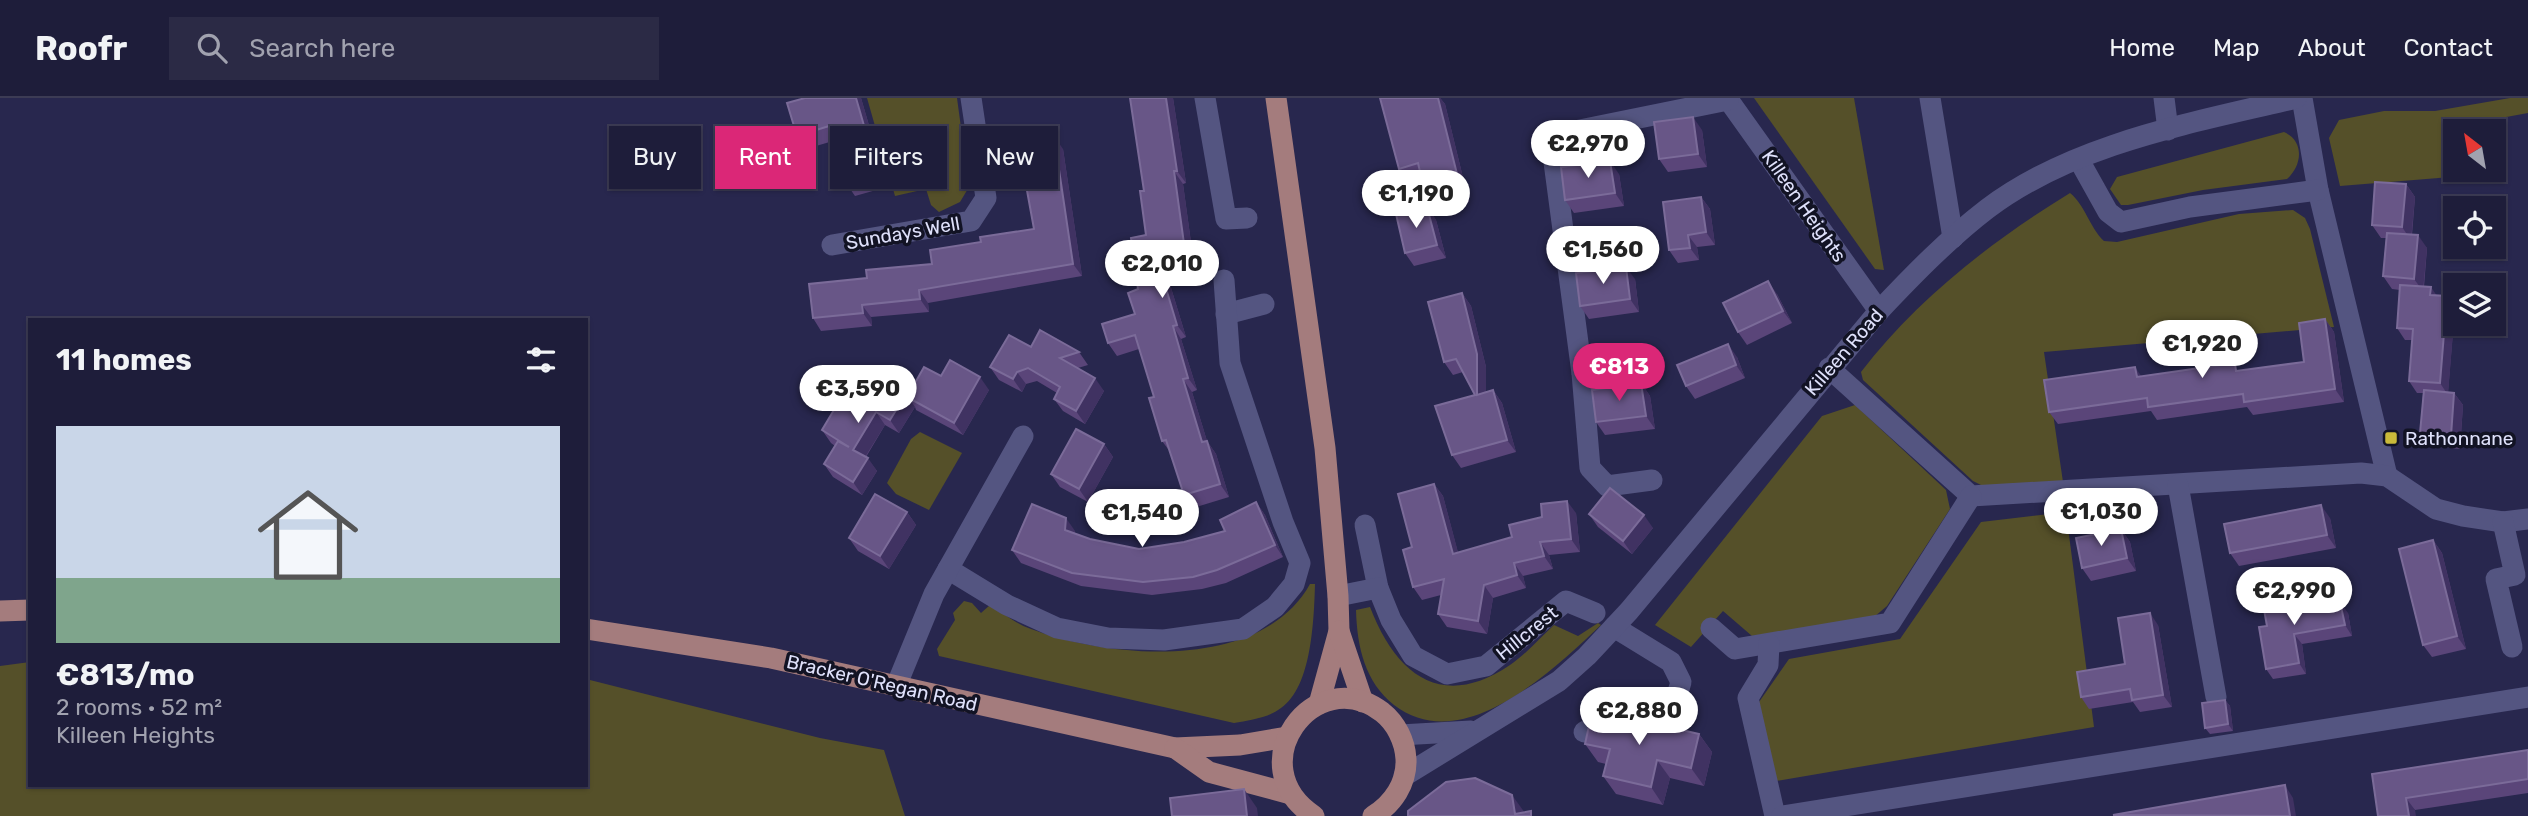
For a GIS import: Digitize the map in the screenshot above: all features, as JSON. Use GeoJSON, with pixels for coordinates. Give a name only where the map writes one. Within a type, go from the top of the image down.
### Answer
{"type":"FeatureCollection","features":[{"type":"Feature","properties":{"kind":"main road"},"geometry":{"type":"LineString","coordinates":[[1276,98],[1325,448],[1338,596],[1339,631],[1319,704]]}},
{"type":"Feature","properties":{"kind":"main road"},"geometry":{"type":"LineString","coordinates":[[0,611],[28,610]]}},
{"type":"Feature","properties":{"kind":"main road","name":"Bracker O'Regan Road"},"geometry":{"type":"LineString","coordinates":[[588,629],[771,658],[1175,748],[1240,745],[1287,737]]}},
{"type":"Feature","properties":{"kind":"main road"},"geometry":{"type":"LineString","coordinates":[[1339,631],[1363,702]]}},
{"type":"Feature","properties":{"kind":"main road"},"geometry":{"type":"LineString","coordinates":[[1314,816],[1291,794],[1282,765],[1287,737],[1303,715],[1319,704],[1340,699],[1363,702],[1384,714],[1400,734],[1406,761],[1405,776],[1396,795],[1373,816]]}},
{"type":"Feature","properties":{"kind":"main road","name":"Bracker O'Regan Road"},"geometry":{"type":"LineString","coordinates":[[1175,748],[1209,772],[1291,794]]}},
{"type":"Feature","properties":{"kind":"street","name":"Sundays Well"},"geometry":{"type":"LineString","coordinates":[[832,245],[971,221],[986,198],[971,98]]}},
{"type":"Feature","properties":{"kind":"street"},"geometry":{"type":"LineString","coordinates":[[1205,98],[1226,219],[1247,218]]}},
{"type":"Feature","properties":{"kind":"street"},"geometry":{"type":"LineString","coordinates":[[1930,98],[1953,238]]}},
{"type":"Feature","properties":{"kind":"street"},"geometry":{"type":"LineString","coordinates":[[2164,98],[2168,130]]}},
{"type":"Feature","properties":{"kind":"street","name":"Killeen Road"},"geometry":{"type":"LineString","coordinates":[[1405,776],[1559,681],[1614,627],[1829,368],[1879,312],[1953,238],[2012,192],[2079,160],[2168,130],[2296,98]]}},
{"type":"Feature","properties":{"kind":"street"},"geometry":{"type":"LineString","coordinates":[[2302,98],[2318,190],[2388,476]]}},
{"type":"Feature","properties":{"kind":"street","name":"Killeen Heights"},"geometry":{"type":"LineString","coordinates":[[1652,480],[1607,486],[1590,468],[1582,373],[1551,158],[1554,142],[1570,132],[1728,99],[1879,312]]}},
{"type":"Feature","properties":{"kind":"street"},"geometry":{"type":"LineString","coordinates":[[2079,160],[2108,212],[2121,222],[2190,207],[2318,190]]}},
{"type":"Feature","properties":{"kind":"street"},"geometry":{"type":"LineString","coordinates":[[948,569],[1007,605],[1057,628],[1108,638],[1164,640],[1243,629],[1275,607],[1294,584],[1300,564],[1230,363],[1224,280]]}},
{"type":"Feature","properties":{"kind":"street"},"geometry":{"type":"LineString","coordinates":[[1226,314],[1264,304]]}},
{"type":"Feature","properties":{"kind":"street"},"geometry":{"type":"LineString","coordinates":[[1582,373],[1636,365]]}},
{"type":"Feature","properties":{"kind":"street"},"geometry":{"type":"LineString","coordinates":[[1829,368],[1971,496],[2361,473],[2388,476],[2436,509],[2503,522],[2528,519]]}},
{"type":"Feature","properties":{"kind":"street"},"geometry":{"type":"LineString","coordinates":[[897,684],[916,633],[948,569],[1023,436]]}},
{"type":"Feature","properties":{"kind":"street"},"geometry":{"type":"LineString","coordinates":[[2178,485],[2216,696]]}},
{"type":"Feature","properties":{"kind":"street"},"geometry":{"type":"LineString","coordinates":[[1711,628],[1735,649],[1891,623],[1971,496]]}},
{"type":"Feature","properties":{"kind":"street"},"geometry":{"type":"LineString","coordinates":[[2503,522],[2515,575],[2496,579],[2512,647]]}},
{"type":"Feature","properties":{"kind":"street","name":"Hillcrest"},"geometry":{"type":"LineString","coordinates":[[1365,525],[1378,587],[1391,620],[1413,656],[1447,674],[1486,666],[1566,601],[1595,613]]}},
{"type":"Feature","properties":{"kind":"street"},"geometry":{"type":"LineString","coordinates":[[1338,596],[1378,587]]}},
{"type":"Feature","properties":{"kind":"street"},"geometry":{"type":"LineString","coordinates":[[1584,732],[1614,715],[1661,716],[1672,706],[1678,694],[1681,682],[1671,662],[1614,627]]}},
{"type":"Feature","properties":{"kind":"street"},"geometry":{"type":"LineString","coordinates":[[1769,643],[1768,665],[1748,698],[1774,816]]}},
{"type":"Feature","properties":{"kind":"street"},"geometry":{"type":"LineString","coordinates":[[1782,816],[2528,697]]}},
{"type":"Feature","properties":{"kind":"street"},"geometry":{"type":"LineString","coordinates":[[1400,734],[1474,731]]}},
{"type":"Feature","properties":{"kind":"shaded area"},"geometry":{"type":"Polygon","coordinates":[[[867,98],[957,98],[961,128],[961,189],[968,189],[960,202],[939,212],[931,205],[926,189],[947,189],[947,126],[875,126],[867,98]]]}},
{"type":"Feature","properties":{"kind":"shaded area"},"geometry":{"type":"Polygon","coordinates":[[[1754,98],[1854,98],[1884,270],[1875,269],[1754,98]]]}},
{"type":"Feature","properties":{"kind":"shaded area"},"geometry":{"type":"Polygon","coordinates":[[[2510,98],[2528,98],[2528,113],[2495,119],[2443,119],[2443,178],[2340,186],[2329,138],[2339,120],[2384,111],[2435,111],[2510,98]]]}},
{"type":"Feature","properties":{"kind":"shaded area"},"geometry":{"type":"Polygon","coordinates":[[[2284,132],[2295,141],[2299,154],[2296,167],[2287,179],[2203,190],[2128,205],[2121,205],[2110,189],[2117,177],[2284,132]]]}},
{"type":"Feature","properties":{"kind":"shaded area"},"geometry":{"type":"Polygon","coordinates":[[[893,189],[926,189],[895,196],[893,189]]]}},
{"type":"Feature","properties":{"kind":"shaded area"},"geometry":{"type":"Polygon","coordinates":[[[2070,193],[2104,241],[2117,242],[2239,214],[2293,210],[2305,218],[2310,229],[2334,327],[2044,352],[2063,482],[1989,489],[1973,481],[1863,380],[1861,372],[1906,320],[1957,273],[2070,193]]]}},
{"type":"Feature","properties":{"kind":"shaded area"},"geometry":{"type":"Polygon","coordinates":[[[1855,405],[1946,490],[1950,509],[1887,606],[1874,617],[1752,636],[1723,611],[1691,647],[1655,625],[1822,416],[1855,405]]]}},
{"type":"Feature","properties":{"kind":"shaded area"},"geometry":{"type":"Polygon","coordinates":[[[920,432],[962,453],[929,510],[896,494],[887,483],[911,439],[920,432]]]}},
{"type":"Feature","properties":{"kind":"shaded area"},"geometry":{"type":"Polygon","coordinates":[[[2066,512],[2094,727],[1776,781],[1759,702],[1789,659],[1900,639],[1981,522],[2066,512]]]}},
{"type":"Feature","properties":{"kind":"shaded area"},"geometry":{"type":"Polygon","coordinates":[[[1310,584],[1315,584],[1314,615],[1309,651],[1299,685],[1291,698],[1276,711],[1234,723],[939,656],[937,649],[955,620],[953,613],[964,601],[972,603],[981,613],[990,605],[1031,629],[1101,647],[1182,651],[1221,645],[1257,632],[1287,612],[1310,584]]]}},
{"type":"Feature","properties":{"kind":"shaded area"},"geometry":{"type":"Polygon","coordinates":[[[1370,607],[1393,651],[1424,679],[1443,685],[1463,685],[1486,679],[1516,661],[1554,625],[1578,636],[1598,623],[1601,625],[1558,664],[1505,702],[1477,715],[1449,721],[1421,719],[1394,705],[1369,675],[1361,650],[1356,610],[1370,607]]]}},
{"type":"Feature","properties":{"kind":"shaded area"},"geometry":{"type":"Polygon","coordinates":[[[28,662],[28,787],[588,787],[588,680],[820,738],[884,750],[905,816],[0,816],[0,666],[28,662]]]}},
{"type":"Feature","properties":{"kind":"building"},"geometry":{"type":"Polygon","coordinates":[[[805,98],[856,98],[864,126],[830,126],[830,129],[829,126],[816,130],[816,126],[794,126],[787,103],[805,98]]]}},
{"type":"Feature","properties":{"kind":"building"},"geometry":{"type":"Polygon","coordinates":[[[1130,98],[1166,98],[1185,251],[1156,255],[1177,325],[1173,326],[1188,378],[1183,379],[1202,442],[1207,441],[1220,484],[1184,495],[1166,440],[1162,441],[1149,398],[1154,397],[1135,335],[1108,343],[1102,324],[1135,314],[1128,293],[1138,289],[1131,238],[1146,235],[1140,191],[1144,191],[1130,98]]]}},
{"type":"Feature","properties":{"kind":"building"},"geometry":{"type":"Polygon","coordinates":[[[1380,98],[1438,98],[1461,190],[1426,198],[1418,163],[1399,169],[1380,98]]]}},
{"type":"Feature","properties":{"kind":"building"},"geometry":{"type":"Polygon","coordinates":[[[1693,117],[1698,154],[1659,159],[1654,122],[1693,117]]]}},
{"type":"Feature","properties":{"kind":"building"},"geometry":{"type":"Polygon","coordinates":[[[1610,161],[1615,193],[1565,200],[1561,167],[1610,161]]]}},
{"type":"Feature","properties":{"kind":"building"},"geometry":{"type":"Polygon","coordinates":[[[1058,163],[1073,264],[919,290],[920,299],[862,305],[863,313],[813,318],[809,284],[867,278],[866,270],[932,264],[930,250],[981,242],[980,237],[1034,229],[1027,189],[1058,189],[1058,163]]]}},
{"type":"Feature","properties":{"kind":"building"},"geometry":{"type":"Polygon","coordinates":[[[2375,182],[2406,184],[2402,227],[2372,225],[2375,182]]]}},
{"type":"Feature","properties":{"kind":"building"},"geometry":{"type":"Polygon","coordinates":[[[1701,197],[1706,232],[1688,235],[1690,248],[1669,250],[1663,202],[1701,197]]]}},
{"type":"Feature","properties":{"kind":"building"},"geometry":{"type":"Polygon","coordinates":[[[1427,207],[1437,245],[1405,253],[1396,214],[1427,207]]]}},
{"type":"Feature","properties":{"kind":"building"},"geometry":{"type":"Polygon","coordinates":[[[2387,233],[2418,235],[2414,279],[2383,276],[2387,233]]]}},
{"type":"Feature","properties":{"kind":"building"},"geometry":{"type":"Polygon","coordinates":[[[1626,267],[1630,299],[1580,306],[1576,273],[1626,267]]]}},
{"type":"Feature","properties":{"kind":"building"},"geometry":{"type":"Polygon","coordinates":[[[1768,281],[1783,311],[1738,332],[1723,303],[1768,281]]]}},
{"type":"Feature","properties":{"kind":"building"},"geometry":{"type":"Polygon","coordinates":[[[2400,285],[2431,287],[2430,295],[2443,296],[2444,336],[2440,383],[2409,381],[2413,329],[2397,328],[2400,285]]]}},
{"type":"Feature","properties":{"kind":"building"},"geometry":{"type":"Polygon","coordinates":[[[1462,293],[1477,354],[1477,395],[1493,390],[1507,440],[1452,455],[1435,406],[1475,395],[1456,359],[1444,362],[1428,302],[1462,293]]]}},
{"type":"Feature","properties":{"kind":"building"},"geometry":{"type":"Polygon","coordinates":[[[2325,319],[2335,389],[2244,402],[2243,394],[2148,407],[2147,398],[2049,412],[2044,380],[2135,367],[2137,377],[2235,363],[2236,371],[2304,362],[2299,323],[2325,319]]]}},
{"type":"Feature","properties":{"kind":"building"},"geometry":{"type":"Polygon","coordinates":[[[1040,330],[1079,352],[1060,358],[1095,378],[1076,411],[1054,399],[1060,387],[1028,368],[1017,372],[1013,379],[990,367],[1009,335],[1031,347],[1040,330]]]}},
{"type":"Feature","properties":{"kind":"building"},"geometry":{"type":"Polygon","coordinates":[[[1728,344],[1736,365],[1686,386],[1677,365],[1728,344]]]}},
{"type":"Feature","properties":{"kind":"building"},"geometry":{"type":"Polygon","coordinates":[[[950,360],[980,377],[954,423],[907,397],[924,367],[941,376],[950,360]]]}},
{"type":"Feature","properties":{"kind":"building"},"geometry":{"type":"Polygon","coordinates":[[[877,376],[906,394],[890,420],[876,412],[853,450],[868,458],[853,482],[824,464],[838,441],[849,447],[822,430],[844,393],[869,408],[861,403],[877,376]]]}},
{"type":"Feature","properties":{"kind":"building"},"geometry":{"type":"Polygon","coordinates":[[[1641,383],[1646,416],[1596,422],[1592,390],[1641,383]]]}},
{"type":"Feature","properties":{"kind":"building"},"geometry":{"type":"Polygon","coordinates":[[[2424,390],[2454,393],[2451,436],[2420,433],[2424,390]]]}},
{"type":"Feature","properties":{"kind":"building"},"geometry":{"type":"Polygon","coordinates":[[[1076,429],[1104,444],[1079,489],[1051,474],[1076,429]]]}},
{"type":"Feature","properties":{"kind":"building"},"geometry":{"type":"Polygon","coordinates":[[[1434,484],[1453,554],[1512,537],[1509,525],[1542,517],[1541,504],[1567,501],[1571,539],[1540,542],[1544,556],[1514,563],[1517,575],[1484,585],[1478,621],[1438,614],[1444,579],[1413,587],[1403,550],[1412,547],[1398,494],[1434,484]]]}},
{"type":"Feature","properties":{"kind":"building"},"geometry":{"type":"Polygon","coordinates":[[[1610,488],[1644,515],[1623,541],[1589,514],[1610,488]]]}},
{"type":"Feature","properties":{"kind":"building"},"geometry":{"type":"Polygon","coordinates":[[[875,494],[907,512],[880,556],[849,538],[875,494]]]}},
{"type":"Feature","properties":{"kind":"building"},"geometry":{"type":"Polygon","coordinates":[[[1256,502],[1275,545],[1217,570],[1193,577],[1143,582],[1072,573],[1012,550],[1032,504],[1066,518],[1065,530],[1090,539],[1139,549],[1184,542],[1225,531],[1220,520],[1256,502]]]}},
{"type":"Feature","properties":{"kind":"building"},"geometry":{"type":"Polygon","coordinates":[[[2321,505],[2327,535],[2230,553],[2224,524],[2321,505]]]}},
{"type":"Feature","properties":{"kind":"building"},"geometry":{"type":"Polygon","coordinates":[[[2121,529],[2127,558],[2082,568],[2076,538],[2121,529]]]}},
{"type":"Feature","properties":{"kind":"building"},"geometry":{"type":"Polygon","coordinates":[[[2433,540],[2457,636],[2423,645],[2399,549],[2433,540]]]}},
{"type":"Feature","properties":{"kind":"building"},"geometry":{"type":"Polygon","coordinates":[[[2311,595],[2314,607],[2340,602],[2345,625],[2294,634],[2299,663],[2266,669],[2259,627],[2267,626],[2263,604],[2311,595]]]}},
{"type":"Feature","properties":{"kind":"building"},"geometry":{"type":"Polygon","coordinates":[[[2150,613],[2163,695],[2132,700],[2130,689],[2081,697],[2077,672],[2125,664],[2118,618],[2150,613]]]}},
{"type":"Feature","properties":{"kind":"building"},"geometry":{"type":"Polygon","coordinates":[[[2225,700],[2228,724],[2205,728],[2202,703],[2225,700]]]}},
{"type":"Feature","properties":{"kind":"building"},"geometry":{"type":"Polygon","coordinates":[[[1601,711],[1699,734],[1691,768],[1657,760],[1651,787],[1603,776],[1610,749],[1585,744],[1591,717],[1601,711]]]}},
{"type":"Feature","properties":{"kind":"building"},"geometry":{"type":"Polygon","coordinates":[[[2528,750],[2528,779],[2406,798],[2409,816],[2378,816],[2372,774],[2528,750]]]}},
{"type":"Feature","properties":{"kind":"building"},"geometry":{"type":"Polygon","coordinates":[[[1475,778],[1512,795],[1515,814],[1531,811],[1531,816],[1408,816],[1408,811],[1446,782],[1475,778]]]}},
{"type":"Feature","properties":{"kind":"building"},"geometry":{"type":"Polygon","coordinates":[[[2285,785],[2290,816],[2113,815],[2285,785]]]}},
{"type":"Feature","properties":{"kind":"building"},"geometry":{"type":"Polygon","coordinates":[[[1244,789],[1247,816],[1172,816],[1170,798],[1244,789]]]}},
{"type":"Feature","properties":{"kind":"place","name":"Rathonnane"},"geometry":{"type":"Point","coordinates":[2391,438]}}]}
